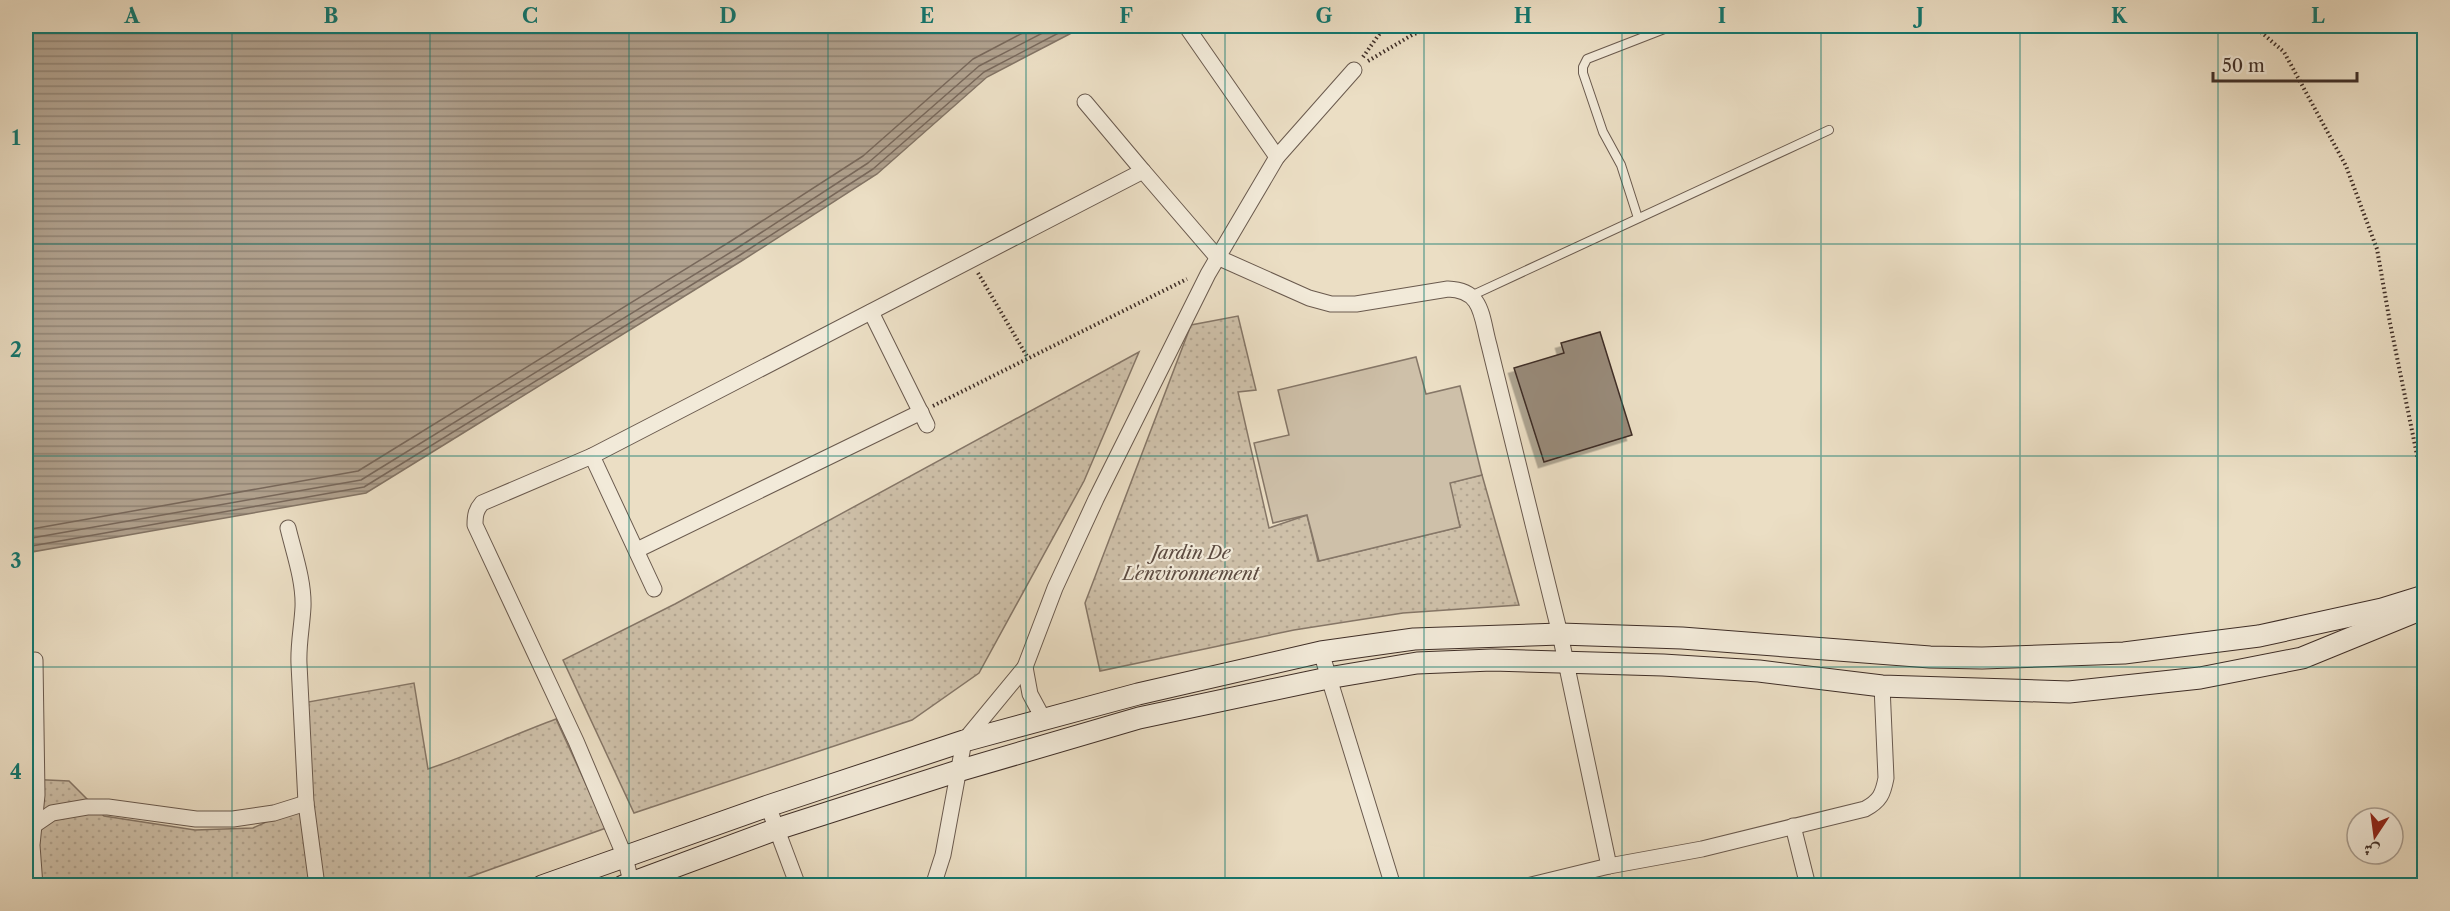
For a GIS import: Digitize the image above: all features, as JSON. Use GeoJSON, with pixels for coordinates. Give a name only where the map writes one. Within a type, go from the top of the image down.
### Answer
{"type":"FeatureCollection","features":[{"type":"Feature","properties":{"kind":"main road"},"geometry":{"type":"LineString","coordinates":[[542,885],[964,741],[1138,694],[1321,652],[1414,639],[1560,634],[1693,639],[1930,657],[1982,658],[2124,653],[2259,636],[2424,600]]}},
{"type":"Feature","properties":{"kind":"main road"},"geometry":{"type":"LineString","coordinates":[[629,885],[777,829],[958,771],[1139,717],[1328,678],[1417,663],[1492,660],[1663,665],[1759,671],[1882,686],[2069,692],[2200,678],[2302,658],[2424,600]]}},
{"type":"Feature","properties":{"kind":"street"},"geometry":{"type":"LineString","coordinates":[[1186,26],[1277,157]]}},
{"type":"Feature","properties":{"kind":"street"},"geometry":{"type":"LineString","coordinates":[[933,885],[943,855],[964,741],[1025,667],[1055,588],[1091,508],[1217,257],[1277,157],[1354,70]]}},
{"type":"Feature","properties":{"kind":"street"},"geometry":{"type":"LineString","coordinates":[[1085,102],[1217,257],[1309,298],[1331,303],[1356,304],[1448,289],[1462,289],[1473,296],[1479,307],[1489,345],[1560,634],[1609,866]]}},
{"type":"Feature","properties":{"kind":"street"},"geometry":{"type":"LineString","coordinates":[[629,885],[625,857],[572,731],[476,525],[475,516],[482,503],[592,456],[1143,171]]}},
{"type":"Feature","properties":{"kind":"street"},"geometry":{"type":"LineString","coordinates":[[637,550],[924,418],[871,312]]}},
{"type":"Feature","properties":{"kind":"street"},"geometry":{"type":"LineString","coordinates":[[592,456],[654,589]]}},
{"type":"Feature","properties":{"kind":"street"},"geometry":{"type":"LineString","coordinates":[[288,528],[302,589],[303,608],[298,642],[306,803],[317,885]]}},
{"type":"Feature","properties":{"kind":"street"},"geometry":{"type":"LineString","coordinates":[[1321,652],[1393,885]]}},
{"type":"Feature","properties":{"kind":"street"},"geometry":{"type":"LineString","coordinates":[[35,660],[37,795],[33,826],[35,885]]}},
{"type":"Feature","properties":{"kind":"street"},"geometry":{"type":"LineString","coordinates":[[1025,667],[1030,694],[1044,720]]}},
{"type":"Feature","properties":{"kind":"street"},"geometry":{"type":"LineString","coordinates":[[1527,885],[1609,866],[1702,849],[1865,809],[1878,802],[1883,793],[1886,778],[1882,686]]}},
{"type":"Feature","properties":{"kind":"street"},"geometry":{"type":"LineString","coordinates":[[33,826],[52,813],[87,807],[108,807],[196,819],[233,819],[273,813],[306,803]]}},
{"type":"Feature","properties":{"kind":"street"},"geometry":{"type":"LineString","coordinates":[[768,806],[798,885]]}},
{"type":"Feature","properties":{"kind":"street"},"geometry":{"type":"LineString","coordinates":[[1793,826],[1808,885]]}},
{"type":"Feature","properties":{"kind":"lane"},"geometry":{"type":"LineString","coordinates":[[1638,218],[1621,165],[1603,132],[1583,67],[1587,59],[1672,26]]}},
{"type":"Feature","properties":{"kind":"lane"},"geometry":{"type":"LineString","coordinates":[[1473,296],[1828,130]]}},
{"type":"Feature","properties":{"kind":"path"},"geometry":{"type":"LineString","coordinates":[[1354,70],[1385,26]]}},
{"type":"Feature","properties":{"kind":"path"},"geometry":{"type":"LineString","coordinates":[[1354,70],[1412,35],[1435,26]]}},
{"type":"Feature","properties":{"kind":"path"},"geometry":{"type":"LineString","coordinates":[[2254,26],[2284,52],[2346,166],[2377,249],[2418,460],[2424,510],[2424,600]]}},
{"type":"Feature","properties":{"kind":"path"},"geometry":{"type":"LineString","coordinates":[[970,261],[1028,358]]}},
{"type":"Feature","properties":{"kind":"path"},"geometry":{"type":"LineString","coordinates":[[924,418],[1028,358],[1181,280],[1208,273]]}},
{"type":"Feature","properties":{"kind":"green space","name":"Jardin De L'environnement"},"geometry":{"type":"Polygon","coordinates":[[[1238,316],[1256,390],[1238,392],[1269,528],[1307,515],[1318,561],[1460,527],[1449,483],[1482,475],[1519,605],[1403,613],[1294,630],[1100,671],[1085,603],[1191,325],[1238,316]]]}},
{"type":"Feature","properties":{"kind":"green space"},"geometry":{"type":"Polygon","coordinates":[[[1139,352],[1084,481],[979,673],[912,720],[634,813],[563,660],[675,604],[1139,352]]]}},
{"type":"Feature","properties":{"kind":"green space"},"geometry":{"type":"Polygon","coordinates":[[[1416,357],[1426,394],[1460,386],[1482,475],[1450,483],[1460,527],[1319,561],[1307,515],[1273,523],[1254,443],[1289,435],[1278,390],[1416,357]]]}},
{"type":"Feature","properties":{"kind":"green space"},"geometry":{"type":"Polygon","coordinates":[[[414,683],[428,769],[556,719],[606,828],[447,885],[26,886],[26,779],[69,781],[104,816],[195,830],[253,828],[311,802],[308,702],[414,683]]]}},
{"type":"Feature","properties":{"kind":"water"},"geometry":{"type":"Polygon","coordinates":[[[26,26],[1085,26],[987,77],[877,174],[743,260],[366,493],[26,553],[26,26]]]}},
{"type":"Feature","properties":{"kind":"building"},"geometry":{"type":"Polygon","coordinates":[[[1600,332],[1632,435],[1544,462],[1514,368],[1564,353],[1561,343],[1600,332]]]}}]}
